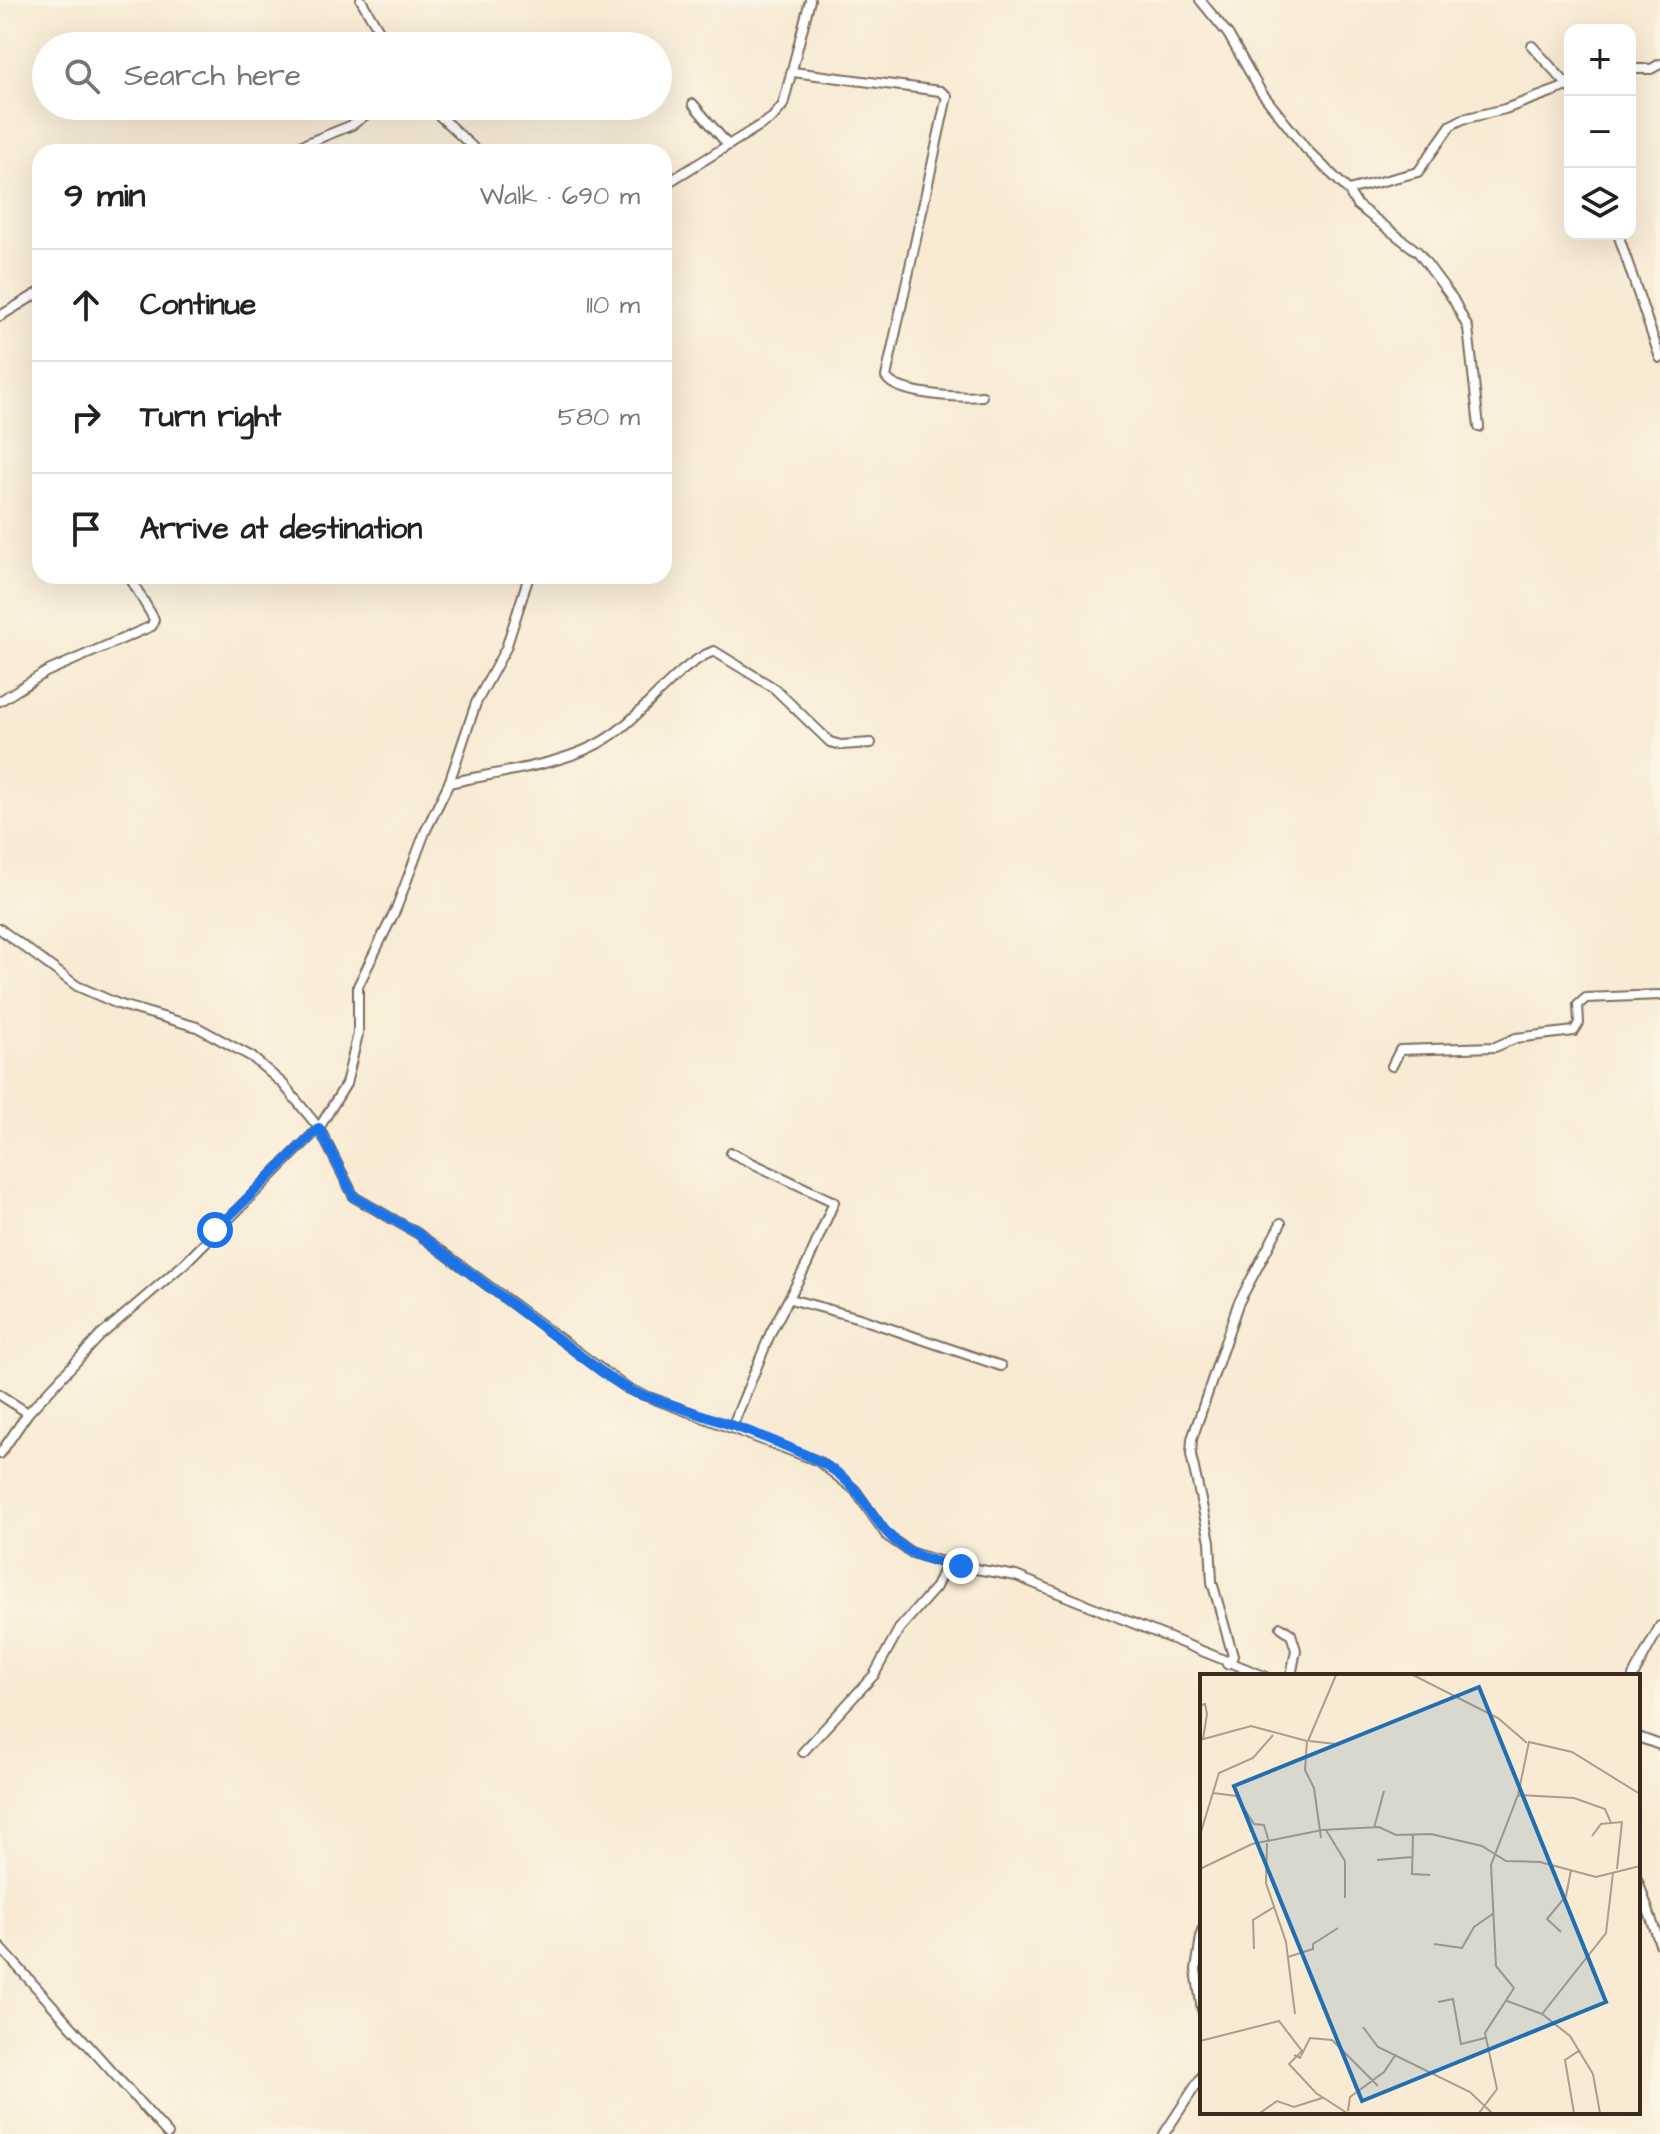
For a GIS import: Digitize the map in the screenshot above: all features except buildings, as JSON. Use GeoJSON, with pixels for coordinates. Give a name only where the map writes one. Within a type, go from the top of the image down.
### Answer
{"type":"FeatureCollection","features":[{"type":"Feature","properties":{"kind":"street"},"geometry":{"type":"LineString","coordinates":[[361,0],[380,32]]}},
{"type":"Feature","properties":{"kind":"street"},"geometry":{"type":"LineString","coordinates":[[672,180],[772,118],[783,105],[810,0]]}},
{"type":"Feature","properties":{"kind":"street"},"geometry":{"type":"LineString","coordinates":[[1200,0],[1228,34],[1261,92],[1292,131],[1348,190],[1357,205],[1418,252],[1453,299],[1468,328],[1479,427]]}},
{"type":"Feature","properties":{"kind":"street"},"geometry":{"type":"LineString","coordinates":[[1532,46],[1564,81]]}},
{"type":"Feature","properties":{"kind":"street"},"geometry":{"type":"LineString","coordinates":[[1636,69],[1651,69],[1660,64]]}},
{"type":"Feature","properties":{"kind":"street"},"geometry":{"type":"LineString","coordinates":[[793,72],[894,82],[940,91],[947,96],[886,377],[893,385],[931,394],[982,396]]}},
{"type":"Feature","properties":{"kind":"street"},"geometry":{"type":"LineString","coordinates":[[1348,190],[1418,172],[1446,131],[1463,119],[1497,112],[1564,89]]}},
{"type":"Feature","properties":{"kind":"street"},"geometry":{"type":"LineString","coordinates":[[693,104],[728,145]]}},
{"type":"Feature","properties":{"kind":"street"},"geometry":{"type":"LineString","coordinates":[[305,144],[359,120]]}},
{"type":"Feature","properties":{"kind":"street"},"geometry":{"type":"LineString","coordinates":[[444,120],[469,144]]}},
{"type":"Feature","properties":{"kind":"street"},"geometry":{"type":"LineString","coordinates":[[1620,240],[1660,358]]}},
{"type":"Feature","properties":{"kind":"street"},"geometry":{"type":"LineString","coordinates":[[0,316],[32,297]]}},
{"type":"Feature","properties":{"kind":"street"},"geometry":{"type":"LineString","coordinates":[[0,701],[46,672],[152,626],[154,619],[134,584]]}},
{"type":"Feature","properties":{"kind":"street"},"geometry":{"type":"LineString","coordinates":[[0,1454],[28,1413],[101,1335],[185,1263],[319,1128],[351,1072],[358,1034],[358,986],[396,909],[425,832],[449,783],[476,703],[506,648],[526,584]]}},
{"type":"Feature","properties":{"kind":"street"},"geometry":{"type":"LineString","coordinates":[[449,783],[567,756],[594,746],[619,731],[696,661],[714,651],[774,688],[830,742],[871,743]]}},
{"type":"Feature","properties":{"kind":"street"},"geometry":{"type":"LineString","coordinates":[[0,929],[77,986],[118,1004],[197,1027],[270,1071],[319,1128],[347,1188],[364,1205],[417,1233],[628,1389],[732,1427],[834,1470],[855,1490],[893,1542],[912,1553],[946,1564],[1016,1576],[1258,1674]]}},
{"type":"Feature","properties":{"kind":"street"},"geometry":{"type":"LineString","coordinates":[[1392,1066],[1400,1050],[1495,1047],[1516,1038],[1574,1031],[1579,1023],[1578,1005],[1586,998],[1660,995]]}},
{"type":"Feature","properties":{"kind":"street"},"geometry":{"type":"LineString","coordinates":[[731,1153],[834,1202],[790,1299],[771,1332],[732,1427]]}},
{"type":"Feature","properties":{"kind":"street"},"geometry":{"type":"LineString","coordinates":[[1227,1664],[1233,1656],[1212,1582],[1210,1541],[1191,1455],[1192,1439],[1238,1304],[1281,1223]]}},
{"type":"Feature","properties":{"kind":"street"},"geometry":{"type":"LineString","coordinates":[[790,1299],[856,1317],[1001,1366]]}},
{"type":"Feature","properties":{"kind":"street"},"geometry":{"type":"LineString","coordinates":[[0,1395],[28,1413]]}},
{"type":"Feature","properties":{"kind":"street"},"geometry":{"type":"LineString","coordinates":[[803,1752],[874,1675],[899,1629],[936,1587],[946,1564]]}},
{"type":"Feature","properties":{"kind":"street"},"geometry":{"type":"LineString","coordinates":[[1634,1674],[1660,1626]]}},
{"type":"Feature","properties":{"kind":"street"},"geometry":{"type":"LineString","coordinates":[[1281,1627],[1291,1634],[1296,1650],[1291,1674]]}},
{"type":"Feature","properties":{"kind":"street"},"geometry":{"type":"LineString","coordinates":[[1640,1738],[1660,1745]]}},
{"type":"Feature","properties":{"kind":"street"},"geometry":{"type":"LineString","coordinates":[[1640,1887],[1660,1944]]}},
{"type":"Feature","properties":{"kind":"street"},"geometry":{"type":"LineString","coordinates":[[1200,1943],[1196,1970],[1200,1997]]}},
{"type":"Feature","properties":{"kind":"street"},"geometry":{"type":"LineString","coordinates":[[0,1947],[168,2134]]}},
{"type":"Feature","properties":{"kind":"street"},"geometry":{"type":"LineString","coordinates":[[1164,2134],[1200,2079]]}},
{"type":"Feature","properties":{"kind":"route"},"geometry":{"type":"LineString","coordinates":[[215,1230],[319,1128],[354,1197],[417,1233],[610,1378],[633,1392],[818,1461],[834,1470],[855,1490],[887,1536],[900,1547],[961,1566]]}}]}
